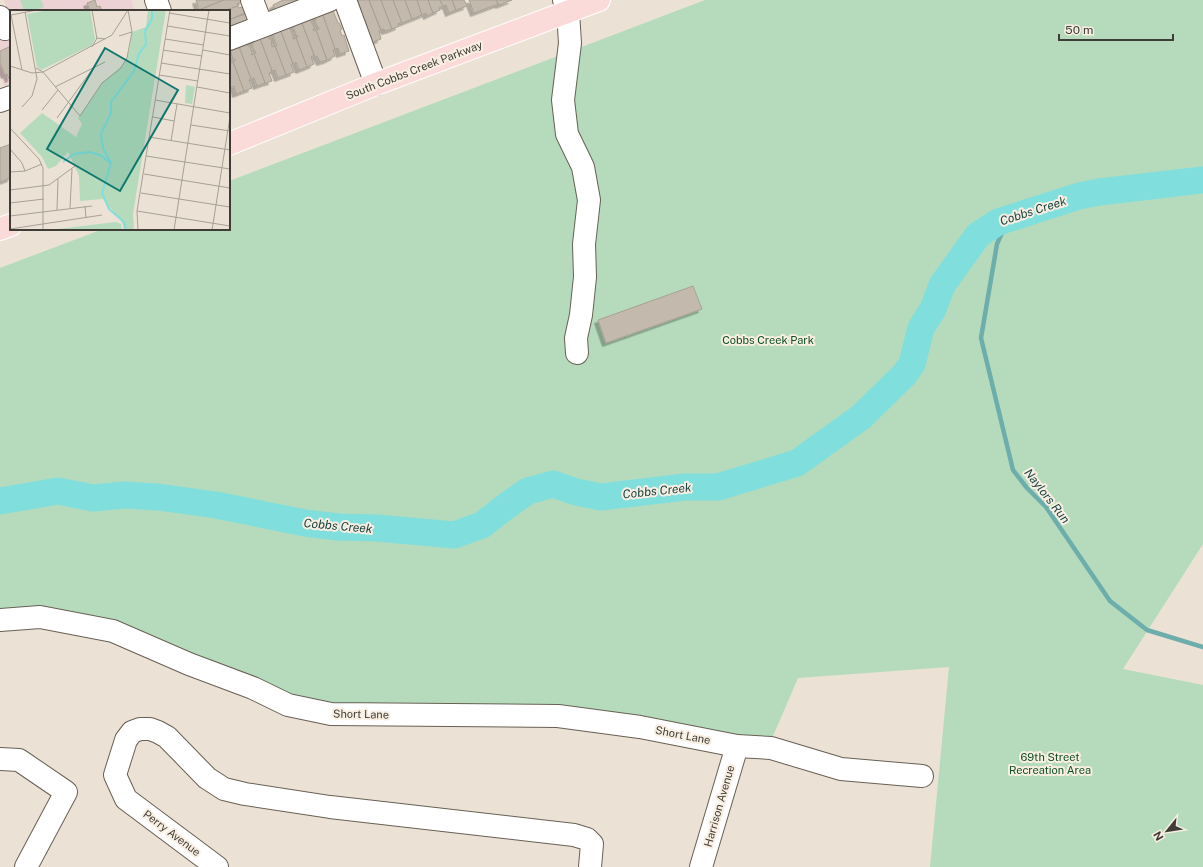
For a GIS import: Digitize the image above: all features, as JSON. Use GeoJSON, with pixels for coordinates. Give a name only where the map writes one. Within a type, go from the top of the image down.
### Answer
{"type":"FeatureCollection","features":[{"type":"Feature","properties":{"kind":"main road","name":"South Cobbs Creek Parkway"},"geometry":{"type":"LineString","coordinates":[[230,144],[566,6],[599,0]]}},
{"type":"Feature","properties":{"kind":"main road"},"geometry":{"type":"LineString","coordinates":[[0,229],[10,225]]}},
{"type":"Feature","properties":{"kind":"street"},"geometry":{"type":"LineString","coordinates":[[156,0],[160,10]]}},
{"type":"Feature","properties":{"kind":"street"},"geometry":{"type":"LineString","coordinates":[[252,0],[268,24]]}},
{"type":"Feature","properties":{"kind":"street"},"geometry":{"type":"LineString","coordinates":[[266,0],[268,24]]}},
{"type":"Feature","properties":{"kind":"street"},"geometry":{"type":"LineString","coordinates":[[230,39],[330,0]]}},
{"type":"Feature","properties":{"kind":"street"},"geometry":{"type":"LineString","coordinates":[[345,0],[376,84]]}},
{"type":"Feature","properties":{"kind":"street"},"geometry":{"type":"LineString","coordinates":[[566,6],[570,43],[562,100],[567,134],[583,167],[589,200],[584,244],[585,277],[581,315],[576,338],[577,353]]}},
{"type":"Feature","properties":{"kind":"street"},"geometry":{"type":"LineString","coordinates":[[0,101],[10,97]]}},
{"type":"Feature","properties":{"kind":"street","name":"Short Lane"},"geometry":{"type":"LineString","coordinates":[[0,620],[40,617],[113,631],[189,664],[253,688],[288,705],[331,714],[558,716],[640,727],[737,746],[771,748],[841,769],[922,776]]}},
{"type":"Feature","properties":{"kind":"street","name":"Perry Avenue"},"geometry":{"type":"LineString","coordinates":[[217,867],[126,799],[115,775],[126,740],[132,732],[140,729],[150,729],[167,737],[207,778],[224,789],[245,794],[330,807],[574,835],[587,839],[592,844],[590,867]]}},
{"type":"Feature","properties":{"kind":"street","name":"Harrison Avenue"},"geometry":{"type":"LineString","coordinates":[[701,867],[737,746]]}},
{"type":"Feature","properties":{"kind":"street"},"geometry":{"type":"LineString","coordinates":[[0,759],[19,760],[66,792],[26,867]]}},
{"type":"Feature","properties":{"kind":"shaded area"},"geometry":{"type":"Polygon","coordinates":[[[4,0],[131,0],[135,10],[10,10],[10,17],[4,0]]]}},
{"type":"Feature","properties":{"kind":"shaded area"},"geometry":{"type":"Polygon","coordinates":[[[10,36],[10,83],[4,86],[0,76],[0,40],[10,36]]]}},
{"type":"Feature","properties":{"kind":"green space"},"geometry":{"type":"Polygon","coordinates":[[[20,0],[41,0],[44,7],[36,10],[24,10],[20,0]]]}},
{"type":"Feature","properties":{"kind":"green space","name":"Cobbs Creek Park"},"geometry":{"type":"Polygon","coordinates":[[[705,0],[1203,0],[1203,544],[1123,669],[1203,685],[1203,867],[930,867],[949,667],[798,678],[767,750],[513,715],[304,708],[61,623],[0,628],[0,268],[100,230],[230,230],[230,181],[705,0]]]}},
{"type":"Feature","properties":{"kind":"building"},"geometry":{"type":"Polygon","coordinates":[[[95,0],[97,7],[100,6],[102,10],[90,10],[87,3],[95,0]]]}},
{"type":"Feature","properties":{"kind":"building"},"geometry":{"type":"Polygon","coordinates":[[[196,0],[224,0],[199,10],[196,0]]]}},
{"type":"Feature","properties":{"kind":"building"},"geometry":{"type":"Polygon","coordinates":[[[224,0],[243,0],[237,4],[238,6],[227,10],[199,10],[224,0]]]}},
{"type":"Feature","properties":{"kind":"building"},"geometry":{"type":"Polygon","coordinates":[[[283,0],[315,0],[276,13],[273,5],[283,0]]]}},
{"type":"Feature","properties":{"kind":"building"},"geometry":{"type":"Polygon","coordinates":[[[358,0],[369,0],[381,31],[379,31],[381,39],[373,42],[366,27],[367,26],[358,0]]]}},
{"type":"Feature","properties":{"kind":"building"},"geometry":{"type":"Polygon","coordinates":[[[369,0],[381,0],[392,29],[385,31],[384,29],[381,30],[369,0]]]}},
{"type":"Feature","properties":{"kind":"building"},"geometry":{"type":"Polygon","coordinates":[[[381,0],[393,0],[402,22],[398,24],[399,26],[392,29],[381,0]]]}},
{"type":"Feature","properties":{"kind":"building"},"geometry":{"type":"Polygon","coordinates":[[[393,0],[405,0],[412,19],[402,23],[393,0]]]}},
{"type":"Feature","properties":{"kind":"building"},"geometry":{"type":"Polygon","coordinates":[[[405,0],[417,0],[422,15],[412,19],[405,0]]]}},
{"type":"Feature","properties":{"kind":"building"},"geometry":{"type":"Polygon","coordinates":[[[417,0],[428,0],[433,13],[427,16],[426,13],[422,15],[417,0]]]}},
{"type":"Feature","properties":{"kind":"building"},"geometry":{"type":"Polygon","coordinates":[[[428,0],[440,0],[443,6],[439,8],[440,10],[433,13],[428,0]]]}},
{"type":"Feature","properties":{"kind":"building"},"geometry":{"type":"Polygon","coordinates":[[[440,0],[452,0],[456,10],[449,13],[446,5],[443,6],[440,0]]]}},
{"type":"Feature","properties":{"kind":"building"},"geometry":{"type":"Polygon","coordinates":[[[452,0],[464,0],[467,6],[456,10],[452,0]]]}},
{"type":"Feature","properties":{"kind":"building"},"geometry":{"type":"Polygon","coordinates":[[[469,0],[496,0],[498,4],[474,13],[469,0]]]}},
{"type":"Feature","properties":{"kind":"building"},"geometry":{"type":"Polygon","coordinates":[[[496,0],[512,0],[499,5],[496,0]]]}},
{"type":"Feature","properties":{"kind":"building"},"geometry":{"type":"Polygon","coordinates":[[[238,6],[239,8],[245,6],[247,12],[230,20],[230,10],[227,10],[238,6]]]}},
{"type":"Feature","properties":{"kind":"building"},"geometry":{"type":"Polygon","coordinates":[[[331,6],[342,29],[340,30],[342,36],[344,35],[349,51],[340,54],[338,48],[335,49],[322,13],[331,6]]]}},
{"type":"Feature","properties":{"kind":"building"},"geometry":{"type":"Polygon","coordinates":[[[313,13],[322,13],[335,49],[333,50],[335,56],[327,60],[316,30],[319,29],[315,22],[313,13]]]}},
{"type":"Feature","properties":{"kind":"building"},"geometry":{"type":"Polygon","coordinates":[[[248,14],[252,23],[230,32],[230,20],[248,14]]]}},
{"type":"Feature","properties":{"kind":"building"},"geometry":{"type":"Polygon","coordinates":[[[308,15],[315,29],[313,29],[314,31],[316,30],[327,60],[320,62],[317,56],[315,57],[301,21],[308,15]]]}},
{"type":"Feature","properties":{"kind":"building"},"geometry":{"type":"Polygon","coordinates":[[[292,21],[301,21],[314,55],[311,57],[314,64],[307,67],[296,38],[298,37],[297,35],[296,36],[292,21]]]}},
{"type":"Feature","properties":{"kind":"building"},"geometry":{"type":"Polygon","coordinates":[[[287,23],[294,37],[293,39],[296,38],[307,67],[299,70],[296,62],[293,64],[280,29],[287,23]]]}},
{"type":"Feature","properties":{"kind":"building"},"geometry":{"type":"Polygon","coordinates":[[[271,29],[280,29],[293,64],[291,65],[294,72],[286,75],[275,46],[277,46],[271,29]]]}},
{"type":"Feature","properties":{"kind":"building"},"geometry":{"type":"Polygon","coordinates":[[[267,31],[269,39],[271,38],[272,47],[275,46],[286,75],[278,78],[275,70],[272,71],[259,36],[267,31]]]}},
{"type":"Feature","properties":{"kind":"building"},"geometry":{"type":"Polygon","coordinates":[[[259,36],[272,71],[269,73],[272,81],[265,83],[254,54],[256,53],[252,46],[250,37],[259,36]]]}},
{"type":"Feature","properties":{"kind":"building"},"geometry":{"type":"Polygon","coordinates":[[[245,39],[248,46],[250,46],[252,53],[251,55],[254,54],[265,83],[257,86],[254,78],[251,79],[238,44],[245,39]]]}},
{"type":"Feature","properties":{"kind":"building"},"geometry":{"type":"Polygon","coordinates":[[[238,44],[251,79],[249,80],[252,88],[244,91],[233,62],[235,59],[233,60],[230,45],[238,44]]]}},
{"type":"Feature","properties":{"kind":"building"},"geometry":{"type":"Polygon","coordinates":[[[10,46],[9,79],[7,74],[5,75],[0,63],[0,51],[10,46]]]}},
{"type":"Feature","properties":{"kind":"building"},"geometry":{"type":"Polygon","coordinates":[[[230,60],[231,63],[233,62],[244,91],[236,94],[234,86],[230,88],[230,60]]]}},
{"type":"Feature","properties":{"kind":"building"},"geometry":{"type":"Polygon","coordinates":[[[10,144],[10,178],[0,182],[0,148],[10,144]]]}},
{"type":"Feature","properties":{"kind":"building"},"geometry":{"type":"Polygon","coordinates":[[[693,286],[702,309],[606,343],[598,320],[693,286]]]}},
{"type":"Feature","properties":{"kind":"waterway","name":"Cobbs Creek"},"geometry":{"type":"LineString","coordinates":[[0,501],[58,491],[93,498],[124,495],[158,497],[216,505],[305,523],[338,527],[377,528],[454,535],[482,525],[528,491],[553,484],[576,492],[601,497],[685,487],[718,487],[797,463],[861,417],[904,375],[912,364],[921,328],[933,309],[942,285],[978,235],[998,222],[1079,196],[1099,192],[1203,180]]}},
{"type":"Feature","properties":{"kind":"waterway","name":"Naylors Run"},"geometry":{"type":"LineString","coordinates":[[1008,219],[997,244],[981,338],[1013,470],[1027,488],[1046,507],[1110,601],[1147,630],[1203,647]]}},
{"type":"Feature","properties":{"kind":"park label","name":"69th Street Recreation Area"},"geometry":{"type":"Point","coordinates":[1050,763]}}]}
